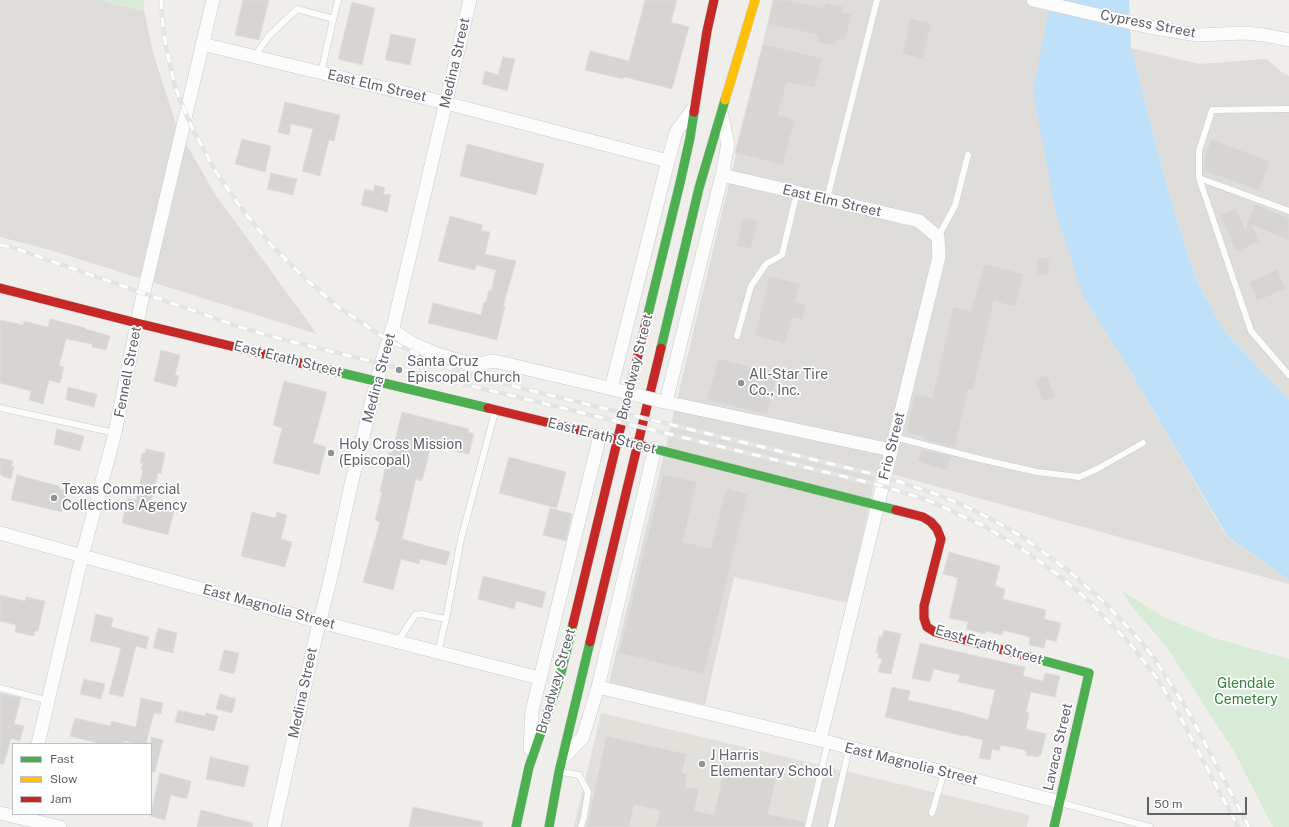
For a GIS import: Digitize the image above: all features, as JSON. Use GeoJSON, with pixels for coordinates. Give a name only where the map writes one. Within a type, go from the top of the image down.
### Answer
{"type":"FeatureCollection","features":[{"type":"Feature","properties":{"kind":"main road","name":"Broadway Street"},"geometry":{"type":"LineString","coordinates":[[516,827],[529,767],[560,677],[680,183],[696,104],[707,31],[714,0]]}},
{"type":"Feature","properties":{"kind":"main road","name":"Broadway Street"},"geometry":{"type":"LineString","coordinates":[[549,827],[560,766],[698,188],[755,0]]}},
{"type":"Feature","properties":{"kind":"main road","name":"East Erath Street"},"geometry":{"type":"LineString","coordinates":[[0,288],[137,323],[651,447],[922,517],[931,522],[937,529],[941,540],[924,606],[924,618],[927,627],[936,632],[1089,673]]}},
{"type":"Feature","properties":{"kind":"main road","name":"Lavaca Street"},"geometry":{"type":"LineString","coordinates":[[1054,827],[1089,673]]}},
{"type":"Feature","properties":{"kind":"street","name":"Fennell Street"},"geometry":{"type":"LineString","coordinates":[[38,743],[82,556],[115,433],[137,323],[213,0]]}},
{"type":"Feature","properties":{"kind":"street","name":"Medina Street"},"geometry":{"type":"LineString","coordinates":[[274,827],[351,485],[377,380],[392,330],[470,0]]}},
{"type":"Feature","properties":{"kind":"street","name":"Cypress Street"},"geometry":{"type":"LineString","coordinates":[[1036,1],[1149,27],[1198,35],[1245,33],[1289,40]]}},
{"type":"Feature","properties":{"kind":"street","name":"East Elm Street"},"geometry":{"type":"LineString","coordinates":[[202,44],[446,103],[668,161]]}},
{"type":"Feature","properties":{"kind":"street","name":"Broadway Street"},"geometry":{"type":"LineString","coordinates":[[614,389],[676,132],[696,104]]}},
{"type":"Feature","properties":{"kind":"street","name":"Broadway Street"},"geometry":{"type":"LineString","coordinates":[[663,402],[722,175],[728,144],[721,112]]}},
{"type":"Feature","properties":{"kind":"street","name":"East Elm Street"},"geometry":{"type":"LineString","coordinates":[[722,175],[918,221],[938,237]]}},
{"type":"Feature","properties":{"kind":"street","name":"Frio Street"},"geometry":{"type":"LineString","coordinates":[[824,741],[894,437],[939,257],[938,237]]}},
{"type":"Feature","properties":{"kind":"street"},"geometry":{"type":"LineString","coordinates":[[392,330],[413,344],[440,355],[473,365],[494,361],[663,402],[891,450]]}},
{"type":"Feature","properties":{"kind":"street","name":"Broadway Street"},"geometry":{"type":"LineString","coordinates":[[529,767],[532,711],[539,678],[603,436]]}},
{"type":"Feature","properties":{"kind":"street"},"geometry":{"type":"LineString","coordinates":[[560,766],[583,737],[598,687],[651,447]]}},
{"type":"Feature","properties":{"kind":"street","name":"East Magnolia Street"},"geometry":{"type":"LineString","coordinates":[[0,533],[320,622],[539,678]]}},
{"type":"Feature","properties":{"kind":"street","name":"East Magnolia Street"},"geometry":{"type":"LineString","coordinates":[[598,687],[824,741],[1060,802]]}},
{"type":"Feature","properties":{"kind":"street"},"geometry":{"type":"LineString","coordinates":[[0,813],[20,820],[60,827]]}},
{"type":"Feature","properties":{"kind":"lane"},"geometry":{"type":"LineString","coordinates":[[320,73],[338,0]]}},
{"type":"Feature","properties":{"kind":"lane"},"geometry":{"type":"LineString","coordinates":[[827,199],[877,0]]}},
{"type":"Feature","properties":{"kind":"lane"},"geometry":{"type":"LineString","coordinates":[[254,57],[269,36],[297,9],[333,20]]}},
{"type":"Feature","properties":{"kind":"lane"},"geometry":{"type":"LineString","coordinates":[[1289,109],[1212,110],[1199,152],[1199,178],[1250,332],[1289,375]]}},
{"type":"Feature","properties":{"kind":"lane"},"geometry":{"type":"LineString","coordinates":[[938,237],[955,206],[968,155]]}},
{"type":"Feature","properties":{"kind":"lane"},"geometry":{"type":"LineString","coordinates":[[1199,178],[1289,212]]}},
{"type":"Feature","properties":{"kind":"lane"},"geometry":{"type":"LineString","coordinates":[[737,336],[751,286],[766,264],[782,255],[797,192]]}},
{"type":"Feature","properties":{"kind":"lane"},"geometry":{"type":"LineString","coordinates":[[0,408],[115,433]]}},
{"type":"Feature","properties":{"kind":"lane"},"geometry":{"type":"LineString","coordinates":[[438,652],[446,619],[461,539],[495,410]]}},
{"type":"Feature","properties":{"kind":"lane"},"geometry":{"type":"LineString","coordinates":[[894,437],[1037,472],[1079,477],[1098,469],[1143,443]]}},
{"type":"Feature","properties":{"kind":"lane"},"geometry":{"type":"LineString","coordinates":[[398,641],[415,615],[422,614],[446,619]]}},
{"type":"Feature","properties":{"kind":"lane"},"geometry":{"type":"LineString","coordinates":[[0,688],[49,701]]}},
{"type":"Feature","properties":{"kind":"lane"},"geometry":{"type":"LineString","coordinates":[[808,827],[824,741]]}},
{"type":"Feature","properties":{"kind":"lane"},"geometry":{"type":"LineString","coordinates":[[831,827],[849,748]]}},
{"type":"Feature","properties":{"kind":"lane"},"geometry":{"type":"LineString","coordinates":[[560,766],[579,775],[588,792],[581,827]]}},
{"type":"Feature","properties":{"kind":"lane"},"geometry":{"type":"LineString","coordinates":[[932,813],[944,772]]}},
{"type":"Feature","properties":{"kind":"lane"},"geometry":{"type":"LineString","coordinates":[[1060,802],[1138,826],[1150,827]]}},
{"type":"Feature","properties":{"kind":"shaded area"},"geometry":{"type":"Polygon","coordinates":[[[0,0],[108,0],[109,3],[144,11],[154,56],[178,130],[215,194],[317,334],[50,250],[0,237],[0,0]]]}},
{"type":"Feature","properties":{"kind":"shaded area"},"geometry":{"type":"Polygon","coordinates":[[[773,0],[1051,0],[1083,296],[1129,369],[1226,536],[1289,580],[1289,584],[877,470],[848,603],[734,577],[705,705],[609,683],[773,0]]]}},
{"type":"Feature","properties":{"kind":"shaded area"},"geometry":{"type":"Polygon","coordinates":[[[1131,48],[1199,64],[1267,59],[1280,71],[1289,76],[1289,399],[1223,330],[1195,277],[1171,201],[1131,48]]]}},
{"type":"Feature","properties":{"kind":"shaded area","name":"J Harris Elementary School"},"geometry":{"type":"Polygon","coordinates":[[[601,713],[1030,815],[1027,827],[574,827],[601,713]]]}},
{"type":"Feature","properties":{"kind":"green space"},"geometry":{"type":"Polygon","coordinates":[[[98,0],[144,0],[144,11],[109,3],[98,0]]]}},
{"type":"Feature","properties":{"kind":"green space","name":"Glendale Cemetery"},"geometry":{"type":"Polygon","coordinates":[[[1121,590],[1163,617],[1217,639],[1289,659],[1289,827],[1273,827],[1235,753],[1166,646],[1133,608],[1121,590]]]}},
{"type":"Feature","properties":{"kind":"water"},"geometry":{"type":"Polygon","coordinates":[[[1051,0],[1129,0],[1131,48],[1171,201],[1195,277],[1223,330],[1289,399],[1289,580],[1227,536],[1129,369],[1083,296],[1055,210],[1033,91],[1051,0]]]}},
{"type":"Feature","properties":{"kind":"building"},"geometry":{"type":"Polygon","coordinates":[[[243,0],[269,0],[259,40],[235,35],[243,0]]]}},
{"type":"Feature","properties":{"kind":"building"},"geometry":{"type":"Polygon","coordinates":[[[645,0],[677,0],[671,22],[689,27],[672,89],[624,77],[623,79],[585,70],[590,51],[629,61],[645,0]]]}},
{"type":"Feature","properties":{"kind":"building"},"geometry":{"type":"Polygon","coordinates":[[[773,0],[789,0],[824,8],[825,3],[844,7],[843,12],[852,14],[845,41],[837,39],[835,46],[817,42],[818,35],[768,24],[773,0]]]}},
{"type":"Feature","properties":{"kind":"building"},"geometry":{"type":"Polygon","coordinates":[[[352,2],[375,8],[362,65],[338,59],[352,2]]]}},
{"type":"Feature","properties":{"kind":"building"},"geometry":{"type":"Polygon","coordinates":[[[910,18],[931,23],[923,59],[902,54],[910,18]]]}},
{"type":"Feature","properties":{"kind":"building"},"geometry":{"type":"Polygon","coordinates":[[[391,34],[416,39],[410,65],[385,60],[391,34]]]}},
{"type":"Feature","properties":{"kind":"building"},"geometry":{"type":"Polygon","coordinates":[[[763,44],[822,58],[815,88],[787,82],[778,115],[795,120],[783,165],[735,153],[763,44]]]}},
{"type":"Feature","properties":{"kind":"building"},"geometry":{"type":"Polygon","coordinates":[[[503,57],[515,59],[507,91],[482,84],[485,71],[498,75],[503,57]]]}},
{"type":"Feature","properties":{"kind":"building"},"geometry":{"type":"Polygon","coordinates":[[[285,102],[340,115],[334,141],[329,140],[320,176],[302,171],[313,129],[291,124],[289,135],[278,132],[285,102]]]}},
{"type":"Feature","properties":{"kind":"building"},"geometry":{"type":"Polygon","coordinates":[[[242,139],[271,146],[265,172],[235,164],[242,139]]]}},
{"type":"Feature","properties":{"kind":"building"},"geometry":{"type":"Polygon","coordinates":[[[1211,139],[1270,161],[1259,191],[1204,171],[1204,159],[1211,139]]]}},
{"type":"Feature","properties":{"kind":"building"},"geometry":{"type":"Polygon","coordinates":[[[467,144],[544,164],[536,195],[460,176],[467,144]]]}},
{"type":"Feature","properties":{"kind":"building"},"geometry":{"type":"Polygon","coordinates":[[[271,173],[297,179],[293,195],[267,189],[271,173]]]}},
{"type":"Feature","properties":{"kind":"building"},"geometry":{"type":"Polygon","coordinates":[[[375,185],[385,188],[383,194],[391,195],[387,212],[361,205],[365,189],[373,191],[375,185]]]}},
{"type":"Feature","properties":{"kind":"building"},"geometry":{"type":"Polygon","coordinates":[[[1255,204],[1289,218],[1289,241],[1252,225],[1259,242],[1236,252],[1220,215],[1236,208],[1245,229],[1255,204]]]}},
{"type":"Feature","properties":{"kind":"building"},"geometry":{"type":"Polygon","coordinates":[[[450,216],[483,225],[481,230],[490,232],[485,254],[516,261],[503,306],[505,306],[497,340],[428,323],[433,303],[481,315],[489,290],[491,291],[496,270],[476,265],[475,270],[438,261],[450,216]]]}},
{"type":"Feature","properties":{"kind":"building"},"geometry":{"type":"Polygon","coordinates":[[[743,217],[758,220],[751,249],[736,246],[743,217]]]}},
{"type":"Feature","properties":{"kind":"building"},"geometry":{"type":"Polygon","coordinates":[[[1037,257],[1049,257],[1049,275],[1037,275],[1037,257]]]}},
{"type":"Feature","properties":{"kind":"building"},"geometry":{"type":"Polygon","coordinates":[[[984,264],[1024,274],[1015,307],[994,301],[973,391],[968,390],[955,448],[924,440],[925,437],[906,433],[914,394],[932,398],[953,307],[971,311],[984,264]]]}},
{"type":"Feature","properties":{"kind":"building"},"geometry":{"type":"Polygon","coordinates":[[[1277,269],[1286,289],[1257,301],[1249,282],[1277,269]]]}},
{"type":"Feature","properties":{"kind":"building"},"geometry":{"type":"Polygon","coordinates":[[[769,276],[800,284],[795,302],[806,304],[803,320],[792,318],[785,344],[755,336],[769,276]]]}},
{"type":"Feature","properties":{"kind":"building"},"geometry":{"type":"Polygon","coordinates":[[[50,319],[110,336],[106,350],[92,347],[92,344],[66,339],[59,366],[64,367],[60,383],[49,380],[43,404],[29,400],[31,391],[0,383],[0,320],[23,325],[24,321],[48,327],[50,319]]]}},
{"type":"Feature","properties":{"kind":"building"},"geometry":{"type":"Polygon","coordinates":[[[161,350],[180,355],[175,375],[179,376],[176,387],[154,381],[161,350]]]}},
{"type":"Feature","properties":{"kind":"building"},"geometry":{"type":"Polygon","coordinates":[[[718,358],[778,374],[767,415],[707,400],[718,358]]]}},
{"type":"Feature","properties":{"kind":"building"},"geometry":{"type":"Polygon","coordinates":[[[1047,375],[1055,398],[1043,402],[1035,380],[1047,375]]]}},
{"type":"Feature","properties":{"kind":"building"},"geometry":{"type":"Polygon","coordinates":[[[284,381],[327,392],[313,443],[326,447],[319,475],[273,463],[282,428],[273,425],[284,381]]]}},
{"type":"Feature","properties":{"kind":"building"},"geometry":{"type":"Polygon","coordinates":[[[68,387],[97,394],[94,407],[66,400],[68,387]]]}},
{"type":"Feature","properties":{"kind":"building"},"geometry":{"type":"Polygon","coordinates":[[[402,412],[469,429],[468,432],[474,434],[469,454],[431,446],[422,481],[416,479],[402,539],[450,552],[446,565],[420,559],[419,564],[401,559],[393,590],[363,582],[380,522],[375,520],[382,492],[380,491],[389,452],[392,453],[402,412]]]}},
{"type":"Feature","properties":{"kind":"building"},"geometry":{"type":"Polygon","coordinates":[[[57,429],[84,436],[80,451],[54,444],[57,429]]]}},
{"type":"Feature","properties":{"kind":"building"},"geometry":{"type":"Polygon","coordinates":[[[146,449],[165,453],[161,474],[158,473],[151,501],[175,507],[168,535],[122,523],[128,498],[136,500],[143,470],[141,469],[143,463],[140,463],[142,453],[145,453],[146,449]]]}},
{"type":"Feature","properties":{"kind":"building"},"geometry":{"type":"Polygon","coordinates":[[[921,449],[952,456],[947,471],[917,461],[921,449]]]}},
{"type":"Feature","properties":{"kind":"building"},"geometry":{"type":"Polygon","coordinates":[[[509,457],[566,472],[557,508],[499,493],[509,457]]]}},
{"type":"Feature","properties":{"kind":"building"},"geometry":{"type":"Polygon","coordinates":[[[0,458],[13,461],[11,467],[14,467],[11,479],[0,474],[0,458]]]}},
{"type":"Feature","properties":{"kind":"building"},"geometry":{"type":"Polygon","coordinates":[[[663,474],[697,482],[683,542],[711,548],[726,488],[748,494],[704,674],[619,653],[663,474]]]}},
{"type":"Feature","properties":{"kind":"building"},"geometry":{"type":"Polygon","coordinates":[[[17,475],[59,486],[59,489],[67,490],[62,512],[11,500],[17,475]]]}},
{"type":"Feature","properties":{"kind":"building"},"geometry":{"type":"Polygon","coordinates":[[[550,508],[572,514],[566,541],[543,535],[550,508]]]}},
{"type":"Feature","properties":{"kind":"building"},"geometry":{"type":"Polygon","coordinates":[[[252,512],[275,518],[277,512],[287,515],[281,539],[292,542],[285,567],[241,556],[252,512]]]}},
{"type":"Feature","properties":{"kind":"building"},"geometry":{"type":"Polygon","coordinates":[[[949,552],[1000,566],[995,586],[1005,589],[1003,599],[1046,610],[1044,619],[1061,623],[1056,642],[1046,639],[1044,648],[1029,645],[1030,637],[1006,631],[1003,631],[1002,635],[986,631],[985,634],[966,629],[968,622],[949,618],[958,578],[943,574],[949,552]]]}},
{"type":"Feature","properties":{"kind":"building"},"geometry":{"type":"Polygon","coordinates":[[[483,576],[546,592],[542,608],[516,601],[514,609],[478,599],[483,576]]]}},
{"type":"Feature","properties":{"kind":"building"},"geometry":{"type":"Polygon","coordinates":[[[0,595],[25,601],[26,597],[45,601],[38,631],[35,631],[34,636],[15,632],[16,625],[0,621],[0,595]]]}},
{"type":"Feature","properties":{"kind":"building"},"geometry":{"type":"Polygon","coordinates":[[[96,614],[113,618],[111,627],[149,637],[146,649],[136,646],[123,697],[109,694],[121,648],[90,641],[96,614]]]}},
{"type":"Feature","properties":{"kind":"building"},"geometry":{"type":"Polygon","coordinates":[[[158,628],[177,633],[173,653],[153,648],[158,628]]]}},
{"type":"Feature","properties":{"kind":"building"},"geometry":{"type":"Polygon","coordinates":[[[884,630],[901,634],[891,674],[878,672],[882,659],[878,658],[879,653],[876,653],[879,636],[882,637],[884,630]]]}},
{"type":"Feature","properties":{"kind":"building"},"geometry":{"type":"Polygon","coordinates":[[[920,643],[1025,667],[1023,676],[1043,681],[1045,673],[1060,676],[1055,697],[1031,692],[1026,712],[1029,713],[1026,729],[1046,734],[1041,755],[1038,757],[1026,755],[1027,752],[1025,750],[1001,745],[999,751],[992,749],[990,760],[979,758],[983,740],[885,717],[892,687],[910,691],[908,700],[961,712],[988,720],[995,690],[958,682],[960,675],[934,669],[930,682],[912,678],[920,643]]]}},
{"type":"Feature","properties":{"kind":"building"},"geometry":{"type":"Polygon","coordinates":[[[224,650],[239,653],[234,674],[219,670],[224,650]]]}},
{"type":"Feature","properties":{"kind":"building"},"geometry":{"type":"Polygon","coordinates":[[[84,679],[105,684],[101,699],[80,694],[84,679]]]}},
{"type":"Feature","properties":{"kind":"building"},"geometry":{"type":"Polygon","coordinates":[[[0,693],[21,698],[14,724],[24,726],[20,741],[11,738],[4,764],[0,764],[0,693]]]}},
{"type":"Feature","properties":{"kind":"building"},"geometry":{"type":"Polygon","coordinates":[[[220,694],[236,699],[232,713],[216,709],[220,694]]]}},
{"type":"Feature","properties":{"kind":"building"},"geometry":{"type":"Polygon","coordinates":[[[141,698],[163,703],[161,714],[154,713],[146,743],[132,743],[124,741],[124,743],[98,743],[70,736],[75,718],[110,726],[112,721],[136,727],[141,698]]]}},
{"type":"Feature","properties":{"kind":"building"},"geometry":{"type":"Polygon","coordinates":[[[178,710],[205,716],[206,713],[218,716],[214,731],[175,722],[178,710]]]}},
{"type":"Feature","properties":{"kind":"building"},"geometry":{"type":"Polygon","coordinates":[[[606,736],[686,754],[682,773],[687,774],[685,787],[699,789],[694,811],[714,815],[725,765],[776,776],[768,814],[805,822],[804,827],[656,827],[660,810],[634,805],[629,827],[587,827],[606,736]]]}},
{"type":"Feature","properties":{"kind":"building"},"geometry":{"type":"Polygon","coordinates":[[[151,737],[163,740],[155,772],[152,772],[151,737]]]}},
{"type":"Feature","properties":{"kind":"building"},"geometry":{"type":"Polygon","coordinates":[[[210,757],[249,766],[244,787],[206,779],[210,757]]]}},
{"type":"Feature","properties":{"kind":"building"},"geometry":{"type":"Polygon","coordinates":[[[160,773],[191,781],[187,799],[171,795],[165,820],[150,816],[152,815],[152,807],[160,773]]]}},
{"type":"Feature","properties":{"kind":"building"},"geometry":{"type":"Polygon","coordinates":[[[413,807],[483,822],[482,827],[409,827],[413,807]]]}},
{"type":"Feature","properties":{"kind":"building"},"geometry":{"type":"Polygon","coordinates":[[[201,810],[253,823],[252,827],[197,827],[201,810]]]}},
{"type":"Feature","properties":{"kind":"railway"},"geometry":{"type":"LineString","coordinates":[[161,0],[166,47],[175,86],[193,130],[216,172],[241,208],[272,246],[308,281],[338,307],[388,340],[438,364],[461,372],[484,379],[885,477],[936,494],[993,520],[1024,538],[1070,572],[1105,603],[1137,637],[1154,658],[1188,711],[1249,827]]}},
{"type":"Feature","properties":{"kind":"railway"},"geometry":{"type":"LineString","coordinates":[[0,245],[11,247],[240,327],[281,339],[407,370]]}},
{"type":"Feature","properties":{"kind":"railway"},"geometry":{"type":"LineString","coordinates":[[402,369],[883,486],[930,501],[984,526],[1022,549],[1057,574],[1089,601],[1132,646],[1156,677],[1175,707],[1238,827]]}},
{"type":"Feature","properties":{"kind":"traffic: fast"},"geometry":{"type":"LineString","coordinates":[[661,348],[699,188],[725,100]]}},
{"type":"Feature","properties":{"kind":"traffic: fast"},"geometry":{"type":"LineString","coordinates":[[647,318],[680,183],[694,112]]}},
{"type":"Feature","properties":{"kind":"traffic: fast"},"geometry":{"type":"LineString","coordinates":[[300,363],[488,408]]}},
{"type":"Feature","properties":{"kind":"traffic: fast"},"geometry":{"type":"LineString","coordinates":[[647,447],[896,510]]}},
{"type":"Feature","properties":{"kind":"traffic: fast"},"geometry":{"type":"LineString","coordinates":[[516,827],[529,767],[560,677],[573,624]]}},
{"type":"Feature","properties":{"kind":"traffic: fast"},"geometry":{"type":"LineString","coordinates":[[549,827],[559,772],[590,642]]}},
{"type":"Feature","properties":{"kind":"traffic: fast"},"geometry":{"type":"LineString","coordinates":[[1022,655],[1089,673],[1054,827]]}},
{"type":"Feature","properties":{"kind":"traffic: slow"},"geometry":{"type":"LineString","coordinates":[[725,100],[755,0]]}},
{"type":"Feature","properties":{"kind":"traffic: jam"},"geometry":{"type":"LineString","coordinates":[[694,112],[707,31],[714,0]]}},
{"type":"Feature","properties":{"kind":"traffic: jam"},"geometry":{"type":"LineString","coordinates":[[0,288],[300,363]]}},
{"type":"Feature","properties":{"kind":"traffic: jam"},"geometry":{"type":"LineString","coordinates":[[573,624],[647,318]]}},
{"type":"Feature","properties":{"kind":"traffic: jam"},"geometry":{"type":"LineString","coordinates":[[590,642],[661,348]]}},
{"type":"Feature","properties":{"kind":"traffic: jam"},"geometry":{"type":"LineString","coordinates":[[488,408],[607,437]]}},
{"type":"Feature","properties":{"kind":"traffic: jam"},"geometry":{"type":"LineString","coordinates":[[607,437],[647,447]]}},
{"type":"Feature","properties":{"kind":"traffic: jam"},"geometry":{"type":"LineString","coordinates":[[896,510],[923,517],[931,522],[937,529],[941,539],[924,606],[924,618],[927,627],[935,632],[1022,655]]}},
{"type":"Feature","properties":{"kind":"place","name":"Santa Cruz Episcopal Church"},"geometry":{"type":"Point","coordinates":[399,370]}},
{"type":"Feature","properties":{"kind":"place","name":"All-Star Tire Co., Inc."},"geometry":{"type":"Point","coordinates":[741,383]}},
{"type":"Feature","properties":{"kind":"place","name":"Holy Cross Mission (Episcopal)"},"geometry":{"type":"Point","coordinates":[331,453]}},
{"type":"Feature","properties":{"kind":"place","name":"Texas Commercial Collections Agency"},"geometry":{"type":"Point","coordinates":[54,498]}},
{"type":"Feature","properties":{"kind":"place","name":"J Harris Elementary School"},"geometry":{"type":"Point","coordinates":[702,764]}}]}
